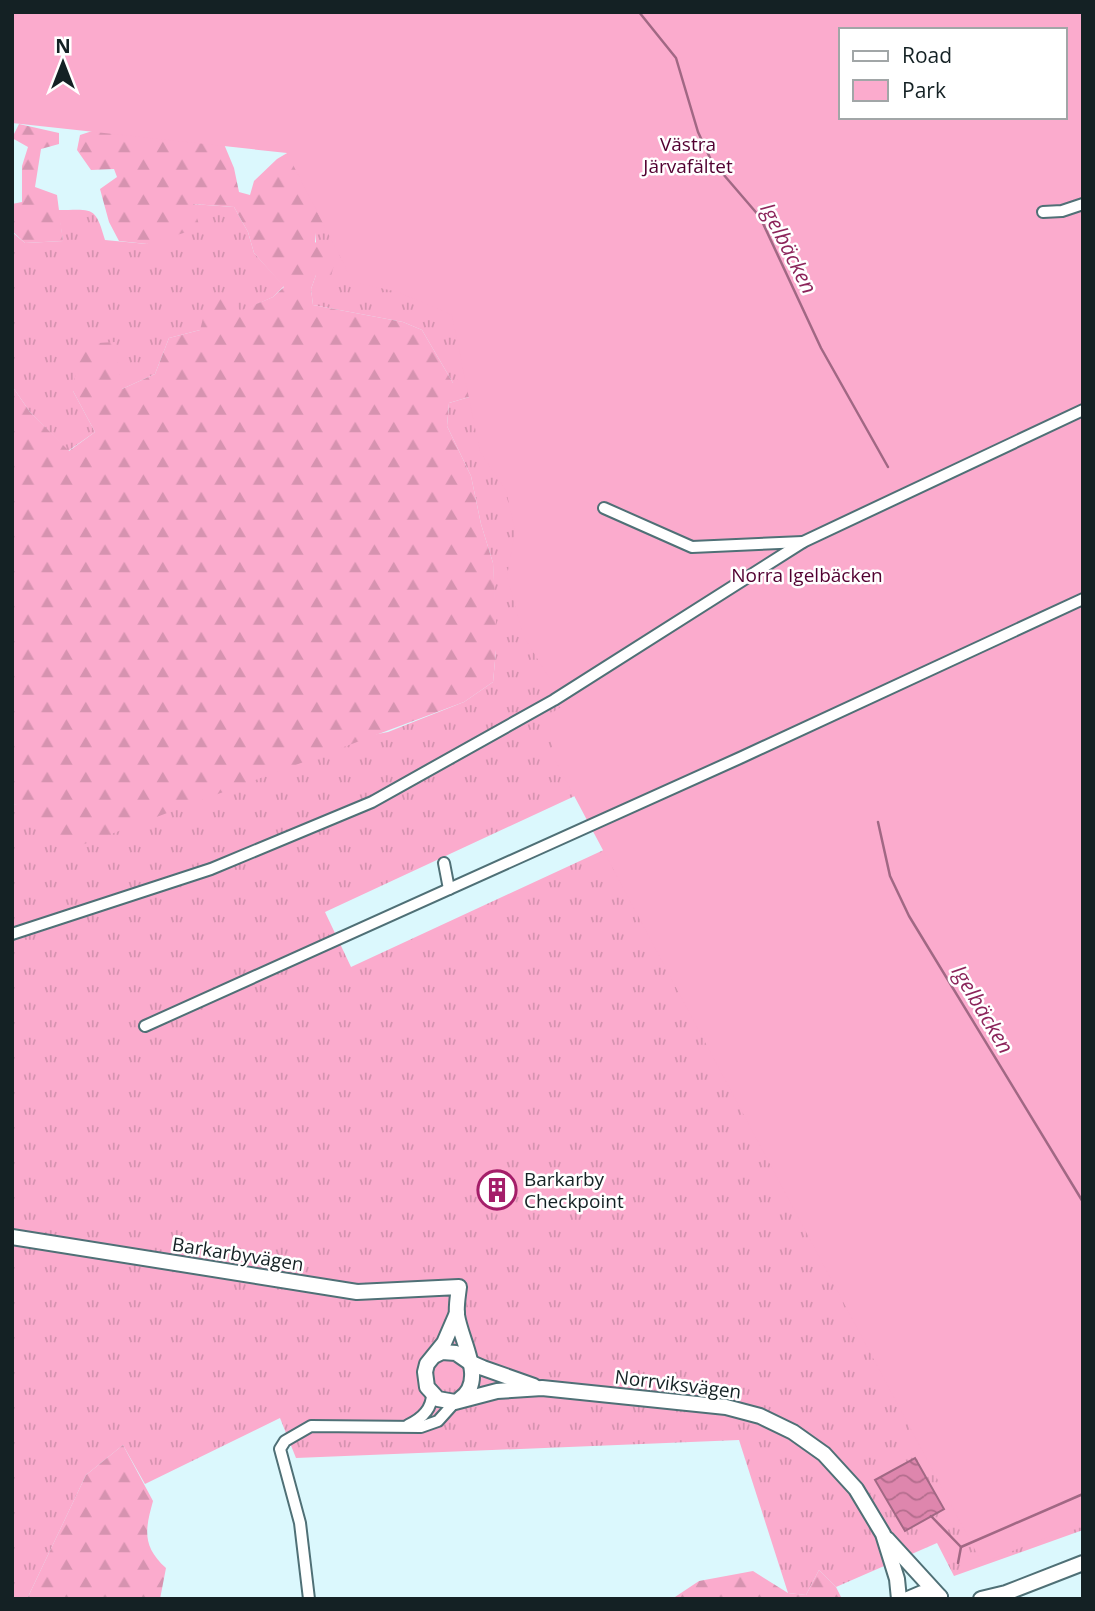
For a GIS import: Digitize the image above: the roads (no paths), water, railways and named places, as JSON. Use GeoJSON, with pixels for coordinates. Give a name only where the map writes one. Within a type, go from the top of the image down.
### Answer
{"type":"FeatureCollection","features":[{"type":"Feature","properties":{"kind":"street"},"geometry":{"type":"LineString","coordinates":[[1043,212],[1062,211],[1083,204]]}},
{"type":"Feature","properties":{"kind":"street"},"geometry":{"type":"LineString","coordinates":[[12,934],[211,869],[373,802],[554,700],[803,542],[1083,410]]}},
{"type":"Feature","properties":{"kind":"street"},"geometry":{"type":"LineString","coordinates":[[604,508],[692,547],[803,542]]}},
{"type":"Feature","properties":{"kind":"street"},"geometry":{"type":"LineString","coordinates":[[145,1026],[742,757],[1083,599]]}},
{"type":"Feature","properties":{"kind":"street"},"geometry":{"type":"LineString","coordinates":[[444,863],[449,889]]}},
{"type":"Feature","properties":{"kind":"street","name":"Barkarbyvägen"},"geometry":{"type":"LineString","coordinates":[[12,1237],[357,1292],[459,1287]]}},
{"type":"Feature","properties":{"kind":"street","name":"Norrviksvägen"},"geometry":{"type":"LineString","coordinates":[[309,1599],[296,1506],[281,1449],[285,1441],[311,1426],[421,1427],[438,1421],[455,1402],[463,1398],[472,1385],[473,1369],[457,1313],[459,1287]]}},
{"type":"Feature","properties":{"kind":"street","name":"Norrviksvägen"},"geometry":{"type":"LineString","coordinates":[[432,1394],[424,1380],[428,1364],[444,1343],[457,1313]]}},
{"type":"Feature","properties":{"kind":"street","name":"Norrviksvägen"},"geometry":{"type":"LineString","coordinates":[[434,1356],[442,1352],[456,1353],[469,1362],[542,1388]]}},
{"type":"Feature","properties":{"kind":"street","name":"Norrviksvägen"},"geometry":{"type":"LineString","coordinates":[[455,1402],[496,1391],[542,1388],[726,1407],[767,1419],[793,1432],[833,1463],[856,1489],[883,1534],[941,1598]]}},
{"type":"Feature","properties":{"kind":"street"},"geometry":{"type":"LineString","coordinates":[[407,1425],[421,1418],[430,1404],[432,1394],[438,1399],[455,1402]]}},
{"type":"Feature","properties":{"kind":"street","name":"Norrviksvägen"},"geometry":{"type":"LineString","coordinates":[[883,1534],[897,1579],[899,1599]]}},
{"type":"Feature","properties":{"kind":"street"},"geometry":{"type":"LineString","coordinates":[[981,1599],[1001,1596],[1083,1563]]}},
{"type":"Feature","properties":{"kind":"street"},"geometry":{"type":"LineString","coordinates":[[908,1599],[922,1593],[941,1598]]}},
{"type":"Feature","properties":{"kind":"water"},"geometry":{"type":"Polygon","coordinates":[[[915,1458],[944,1509],[905,1531],[875,1480],[915,1458]]]}},
{"type":"Feature","properties":{"kind":"waterway","name":"Igelbäcken"},"geometry":{"type":"LineString","coordinates":[[639,12],[676,58],[698,132],[711,160],[760,217],[821,348],[888,467]]}},
{"type":"Feature","properties":{"kind":"waterway","name":"Igelbäcken"},"geometry":{"type":"LineString","coordinates":[[878,822],[890,876],[909,916],[1083,1202]]}},
{"type":"Feature","properties":{"kind":"waterway"},"geometry":{"type":"LineString","coordinates":[[931,1516],[961,1547],[1083,1494]]}},
{"type":"Feature","properties":{"kind":"waterway"},"geometry":{"type":"LineString","coordinates":[[958,1563],[961,1547]]}},
{"type":"Feature","properties":{"kind":"place","name":"Barkarby Checkpoint"},"geometry":{"type":"Point","coordinates":[497,1190]}},
{"type":"Feature","properties":{"kind":"park label","name":"Västra Järvafältet"},"geometry":{"type":"Point","coordinates":[688,155]}},
{"type":"Feature","properties":{"kind":"park label","name":"Norra Igelbäcken"},"geometry":{"type":"Point","coordinates":[807,575]}}]}
